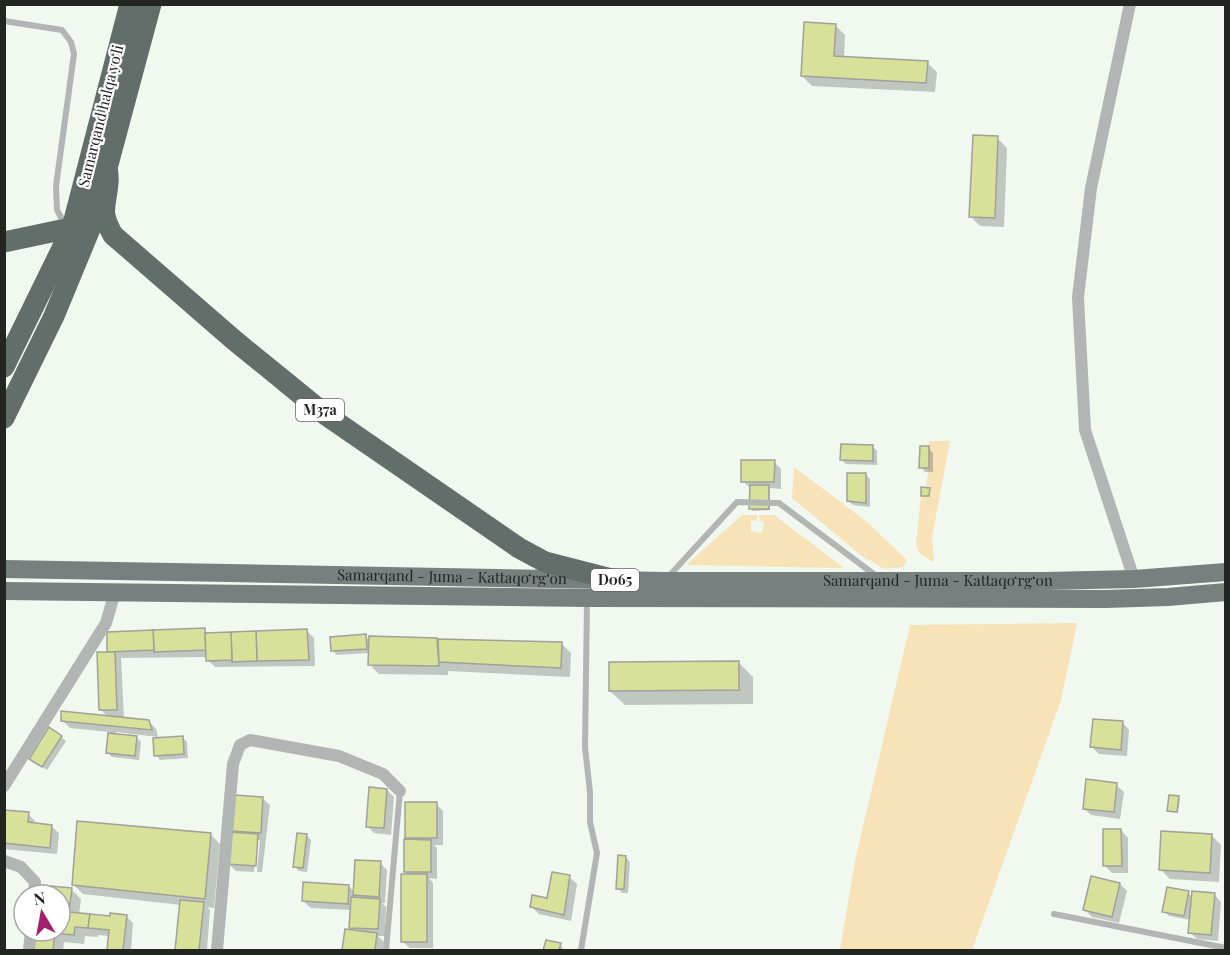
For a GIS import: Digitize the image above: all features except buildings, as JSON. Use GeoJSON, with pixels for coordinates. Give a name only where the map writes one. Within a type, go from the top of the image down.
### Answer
{"type":"FeatureCollection","features":[{"type":"Feature","properties":{"kind":"highway","name":"Samarqand halqa yoʻli"},"geometry":{"type":"LineString","coordinates":[[4,418],[54,316],[81,197],[130,4]]}},
{"type":"Feature","properties":{"kind":"highway","name":"Samarqand halqa yoʻli"},"geometry":{"type":"LineString","coordinates":[[4,368],[107,164],[151,4]]}},
{"type":"Feature","properties":{"kind":"highway","name":"M37a"},"geometry":{"type":"LineString","coordinates":[[107,164],[108,183],[103,207],[113,235],[280,379],[326,416],[519,548],[545,562],[615,580]]}},
{"type":"Feature","properties":{"kind":"highway"},"geometry":{"type":"LineString","coordinates":[[4,242],[76,224]]}},
{"type":"Feature","properties":{"kind":"main road","name":"Samarqand - Juma - Kattaqo‘rg‘on"},"geometry":{"type":"LineString","coordinates":[[4,569],[665,581],[1134,579],[1226,572]]}},
{"type":"Feature","properties":{"kind":"main road","name":"Samarqand - Juma - Kattaqo‘rg‘on"},"geometry":{"type":"LineString","coordinates":[[4,591],[588,598],[1106,599],[1226,592]]}},
{"type":"Feature","properties":{"kind":"street"},"geometry":{"type":"LineString","coordinates":[[1130,4],[1091,188],[1078,297],[1085,429],[1134,579]]}},
{"type":"Feature","properties":{"kind":"street"},"geometry":{"type":"LineString","coordinates":[[4,786],[106,623],[116,592]]}},
{"type":"Feature","properties":{"kind":"street"},"geometry":{"type":"LineString","coordinates":[[217,951],[233,764],[240,745],[250,740],[339,756],[383,774],[400,791]]}},
{"type":"Feature","properties":{"kind":"street"},"geometry":{"type":"LineString","coordinates":[[5,863],[21,867],[35,883]]}},
{"type":"Feature","properties":{"kind":"lane"},"geometry":{"type":"LineString","coordinates":[[4,21],[62,30],[71,42],[74,54],[56,186],[57,210],[76,224]]}},
{"type":"Feature","properties":{"kind":"lane"},"geometry":{"type":"LineString","coordinates":[[665,581],[737,502],[779,503],[883,581]]}},
{"type":"Feature","properties":{"kind":"lane"},"geometry":{"type":"LineString","coordinates":[[580,951],[597,853],[590,822],[590,792],[585,747],[588,598]]}},
{"type":"Feature","properties":{"kind":"lane"},"geometry":{"type":"LineString","coordinates":[[386,951],[400,791]]}},
{"type":"Feature","properties":{"kind":"lane"},"geometry":{"type":"LineString","coordinates":[[1054,915],[1226,948]]}},
{"type":"Feature","properties":{"kind":"shaded area"},"geometry":{"type":"Polygon","coordinates":[[[929,441],[950,441],[932,537],[934,562],[920,554],[916,544],[921,496],[929,496],[930,488],[926,486],[929,441]]]}},
{"type":"Feature","properties":{"kind":"shaded area"},"geometry":{"type":"Polygon","coordinates":[[[794,467],[867,522],[907,560],[903,567],[884,569],[862,556],[792,498],[794,467]]]}},
{"type":"Feature","properties":{"kind":"shaded area"},"geometry":{"type":"Polygon","coordinates":[[[742,515],[757,515],[757,521],[751,520],[751,531],[762,533],[764,523],[760,521],[759,515],[774,515],[844,568],[686,565],[742,515]]]}},
{"type":"Feature","properties":{"kind":"shaded area"},"geometry":{"type":"Polygon","coordinates":[[[1077,623],[1061,700],[972,950],[840,950],[855,861],[910,625],[1077,623]]]}}]}
